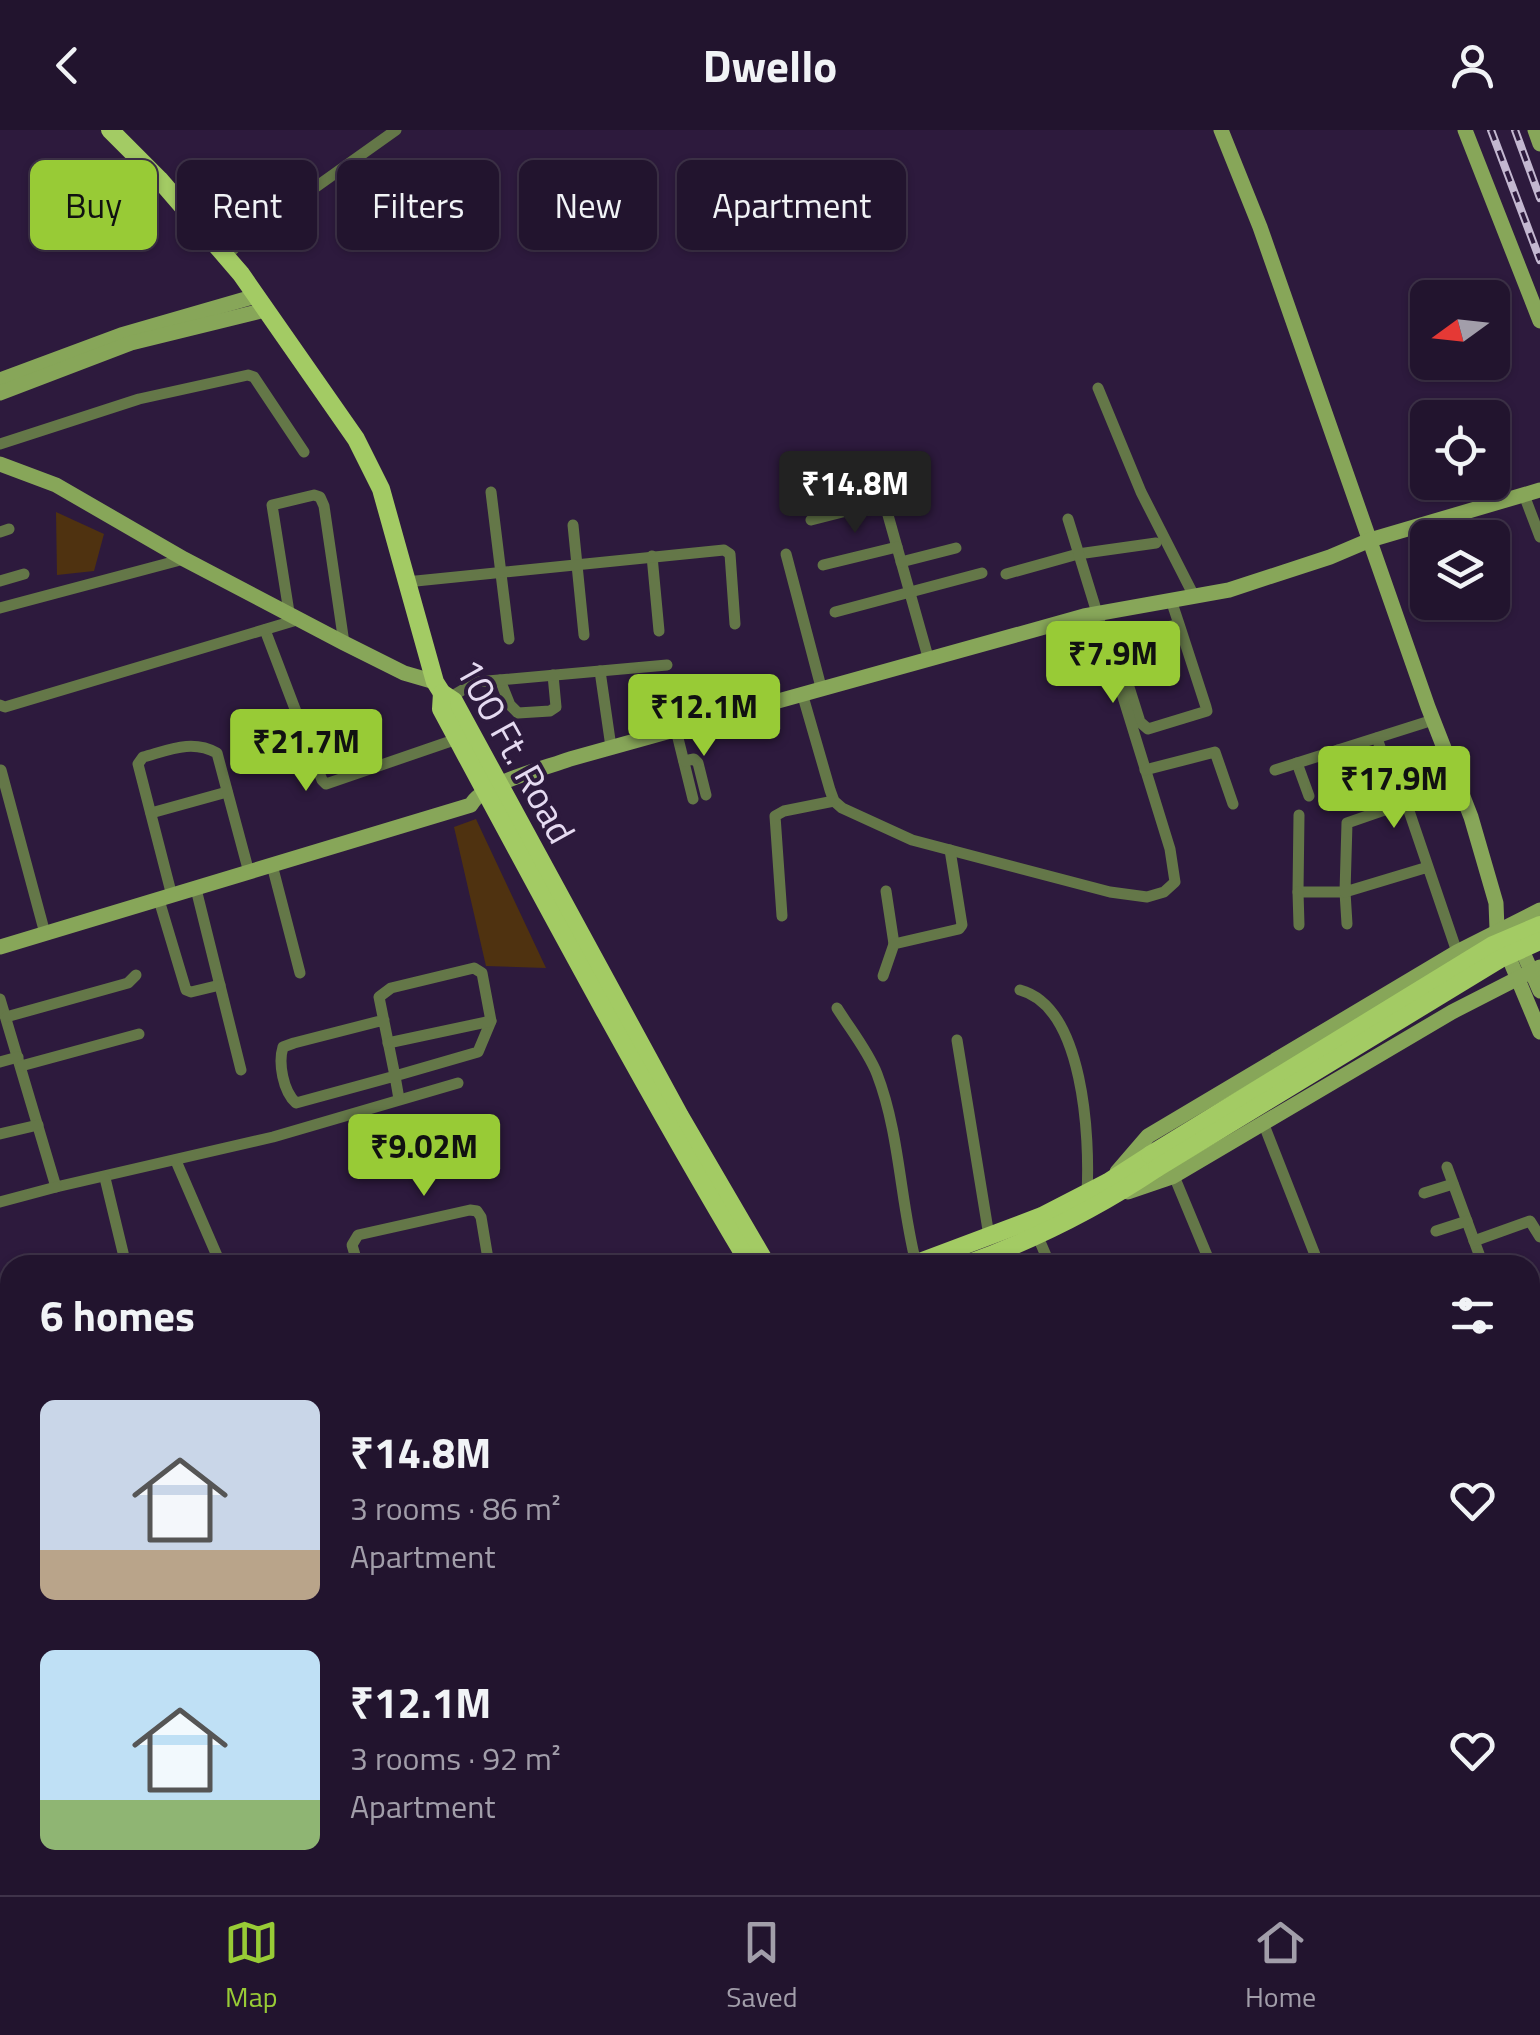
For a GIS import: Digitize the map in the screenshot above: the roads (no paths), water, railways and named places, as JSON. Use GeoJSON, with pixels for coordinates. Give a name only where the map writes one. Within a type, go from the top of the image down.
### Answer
{"type":"FeatureCollection","features":[{"type":"Feature","properties":{"kind":"main road","name":"100 Ft. Road"},"geometry":{"type":"LineString","coordinates":[[110,130],[226,258],[356,439],[381,489],[442,691],[454,701],[486,792],[680,1116],[756,1255]]}},
{"type":"Feature","properties":{"kind":"main road"},"geometry":{"type":"LineString","coordinates":[[442,691],[440,708],[666,1124],[738,1246],[739,1255]]}},
{"type":"Feature","properties":{"kind":"main road"},"geometry":{"type":"LineString","coordinates":[[1160,1166],[1493,945],[1540,925]]}},
{"type":"Feature","properties":{"kind":"main road"},"geometry":{"type":"LineString","coordinates":[[990,1255],[1038,1237],[1111,1189],[1160,1166],[1500,958],[1540,941]]}},
{"type":"Feature","properties":{"kind":"main road"},"geometry":{"type":"LineString","coordinates":[[938,1255],[1042,1216],[1086,1193],[1111,1189]]}},
{"type":"Feature","properties":{"kind":"main road"},"geometry":{"type":"LineString","coordinates":[[738,1246],[752,1255]]}},
{"type":"Feature","properties":{"kind":"street"},"geometry":{"type":"LineString","coordinates":[[226,258],[244,238],[396,130]]}},
{"type":"Feature","properties":{"kind":"street"},"geometry":{"type":"LineString","coordinates":[[1221,130],[1260,227],[1433,720],[1472,817],[1504,926],[1540,992]]}},
{"type":"Feature","properties":{"kind":"street"},"geometry":{"type":"LineString","coordinates":[[1465,130],[1540,321]]}},
{"type":"Feature","properties":{"kind":"street"},"geometry":{"type":"LineString","coordinates":[[1534,130],[1540,144]]}},
{"type":"Feature","properties":{"kind":"street"},"geometry":{"type":"LineString","coordinates":[[0,380],[121,335],[260,302]]}},
{"type":"Feature","properties":{"kind":"street"},"geometry":{"type":"LineString","coordinates":[[0,393],[131,343],[260,302]]}},
{"type":"Feature","properties":{"kind":"street"},"geometry":{"type":"LineString","coordinates":[[0,444],[139,399],[248,376],[254,378],[304,452]]}},
{"type":"Feature","properties":{"kind":"street"},"geometry":{"type":"LineString","coordinates":[[1098,388],[1141,492],[1194,596]]}},
{"type":"Feature","properties":{"kind":"street"},"geometry":{"type":"LineString","coordinates":[[0,464],[56,484],[184,560],[442,691],[476,682],[667,666]]}},
{"type":"Feature","properties":{"kind":"street"},"geometry":{"type":"LineString","coordinates":[[491,492],[508,639]]}},
{"type":"Feature","properties":{"kind":"street"},"geometry":{"type":"LineString","coordinates":[[0,948],[246,865],[486,792],[611,747],[1096,614],[1246,584],[1370,540],[1532,492],[1540,538]]}},
{"type":"Feature","properties":{"kind":"street"},"geometry":{"type":"LineString","coordinates":[[295,616],[272,505],[314,495],[324,506],[344,643]]}},
{"type":"Feature","properties":{"kind":"street"},"geometry":{"type":"LineString","coordinates":[[811,520],[880,504],[886,508],[928,658]]}},
{"type":"Feature","properties":{"kind":"street"},"geometry":{"type":"LineString","coordinates":[[782,916],[775,816],[784,810],[834,801],[912,840],[1110,892],[1147,897],[1164,892],[1175,882],[1068,519]]}},
{"type":"Feature","properties":{"kind":"street"},"geometry":{"type":"LineString","coordinates":[[573,524],[584,635]]}},
{"type":"Feature","properties":{"kind":"street"},"geometry":{"type":"LineString","coordinates":[[1006,574],[1078,554],[1156,543]]}},
{"type":"Feature","properties":{"kind":"street"},"geometry":{"type":"LineString","coordinates":[[823,566],[897,546]]}},
{"type":"Feature","properties":{"kind":"street"},"geometry":{"type":"LineString","coordinates":[[902,562],[956,548]]}},
{"type":"Feature","properties":{"kind":"street"},"geometry":{"type":"LineString","coordinates":[[406,582],[728,551],[735,624]]}},
{"type":"Feature","properties":{"kind":"street"},"geometry":{"type":"LineString","coordinates":[[786,554],[821,687]]}},
{"type":"Feature","properties":{"kind":"street"},"geometry":{"type":"LineString","coordinates":[[652,556],[659,631]]}},
{"type":"Feature","properties":{"kind":"street"},"geometry":{"type":"LineString","coordinates":[[0,608],[184,560]]}},
{"type":"Feature","properties":{"kind":"street"},"geometry":{"type":"LineString","coordinates":[[835,612],[982,573]]}},
{"type":"Feature","properties":{"kind":"street"},"geometry":{"type":"LineString","coordinates":[[0,581],[24,574]]}},
{"type":"Feature","properties":{"kind":"street"},"geometry":{"type":"LineString","coordinates":[[1171,600],[1179,624],[1206,712],[1148,729],[1140,722],[1116,646],[1118,640],[1179,624]]}},
{"type":"Feature","properties":{"kind":"street"},"geometry":{"type":"LineString","coordinates":[[0,704],[5,706],[265,630],[295,616]]}},
{"type":"Feature","properties":{"kind":"street"},"geometry":{"type":"LineString","coordinates":[[265,630],[326,784],[457,739]]}},
{"type":"Feature","properties":{"kind":"street"},"geometry":{"type":"LineString","coordinates":[[600,671],[611,747]]}},
{"type":"Feature","properties":{"kind":"street"},"geometry":{"type":"LineString","coordinates":[[500,680],[518,713],[550,711],[556,708],[554,675]]}},
{"type":"Feature","properties":{"kind":"street"},"geometry":{"type":"LineString","coordinates":[[802,693],[834,801]]}},
{"type":"Feature","properties":{"kind":"street"},"geometry":{"type":"LineString","coordinates":[[1274,770],[1433,720]]}},
{"type":"Feature","properties":{"kind":"street"},"geometry":{"type":"LineString","coordinates":[[676,730],[693,799]]}},
{"type":"Feature","properties":{"kind":"street"},"geometry":{"type":"LineString","coordinates":[[1377,738],[1388,770]]}},
{"type":"Feature","properties":{"kind":"street"},"geometry":{"type":"LineString","coordinates":[[220,985],[186,990],[140,759],[190,744],[217,752],[246,865]]}},
{"type":"Feature","properties":{"kind":"street"},"geometry":{"type":"LineString","coordinates":[[1338,750],[1348,782]]}},
{"type":"Feature","properties":{"kind":"street"},"geometry":{"type":"LineString","coordinates":[[1145,770],[1214,752],[1219,756],[1233,804]]}},
{"type":"Feature","properties":{"kind":"street"},"geometry":{"type":"LineString","coordinates":[[684,761],[698,762],[706,795]]}},
{"type":"Feature","properties":{"kind":"street"},"geometry":{"type":"LineString","coordinates":[[1297,762],[1309,796]]}},
{"type":"Feature","properties":{"kind":"street"},"geometry":{"type":"LineString","coordinates":[[1,770],[43,926]]}},
{"type":"Feature","properties":{"kind":"street"},"geometry":{"type":"LineString","coordinates":[[151,813],[227,792]]}},
{"type":"Feature","properties":{"kind":"street"},"geometry":{"type":"LineString","coordinates":[[0,939],[196,889],[470,806],[486,792]]}},
{"type":"Feature","properties":{"kind":"street"},"geometry":{"type":"LineString","coordinates":[[1348,924],[1346,823],[1396,806],[1408,808],[1457,952]]}},
{"type":"Feature","properties":{"kind":"street"},"geometry":{"type":"LineString","coordinates":[[1298,815],[1299,925]]}},
{"type":"Feature","properties":{"kind":"street"},"geometry":{"type":"LineString","coordinates":[[894,944],[962,926],[950,850]]}},
{"type":"Feature","properties":{"kind":"street"},"geometry":{"type":"LineString","coordinates":[[272,866],[300,973]]}},
{"type":"Feature","properties":{"kind":"street"},"geometry":{"type":"LineString","coordinates":[[1298,892],[1346,892],[1428,867]]}},
{"type":"Feature","properties":{"kind":"street"},"geometry":{"type":"LineString","coordinates":[[196,889],[242,1070]]}},
{"type":"Feature","properties":{"kind":"street"},"geometry":{"type":"LineString","coordinates":[[883,976],[894,944],[886,891]]}},
{"type":"Feature","properties":{"kind":"street"},"geometry":{"type":"LineString","coordinates":[[1111,1189],[1148,1136],[1457,952],[1540,910]]}},
{"type":"Feature","properties":{"kind":"street"},"geometry":{"type":"LineString","coordinates":[[384,1020],[294,1043],[283,1048],[280,1059],[290,1097],[296,1103],[395,1076],[478,1052],[491,1021],[482,972],[474,968],[391,988],[379,997],[384,1020],[388,1044],[395,1076],[399,1100]]}},
{"type":"Feature","properties":{"kind":"street"},"geometry":{"type":"LineString","coordinates":[[1111,1189],[1264,1125],[1452,1012],[1530,972]]}},
{"type":"Feature","properties":{"kind":"street"},"geometry":{"type":"LineString","coordinates":[[1530,972],[1540,1032]]}},
{"type":"Feature","properties":{"kind":"street"},"geometry":{"type":"LineString","coordinates":[[6,1017],[128,984],[136,975]]}},
{"type":"Feature","properties":{"kind":"street"},"geometry":{"type":"LineString","coordinates":[[1020,990],[1036,994],[1045,1004],[1074,1052],[1089,1157],[1086,1193]]}},
{"type":"Feature","properties":{"kind":"street"},"geometry":{"type":"LineString","coordinates":[[0,1000],[56,1187]]}},
{"type":"Feature","properties":{"kind":"street"},"geometry":{"type":"LineString","coordinates":[[837,1008],[876,1071],[891,1120],[912,1255]]}},
{"type":"Feature","properties":{"kind":"street"},"geometry":{"type":"LineString","coordinates":[[388,1044],[491,1021]]}},
{"type":"Feature","properties":{"kind":"street"},"geometry":{"type":"LineString","coordinates":[[0,1062],[19,1062],[138,1034]]}},
{"type":"Feature","properties":{"kind":"street"},"geometry":{"type":"LineString","coordinates":[[957,1040],[990,1236]]}},
{"type":"Feature","properties":{"kind":"street"},"geometry":{"type":"LineString","coordinates":[[0,1202],[176,1161],[458,1083]]}},
{"type":"Feature","properties":{"kind":"street"},"geometry":{"type":"LineString","coordinates":[[0,1134],[38,1125]]}},
{"type":"Feature","properties":{"kind":"street"},"geometry":{"type":"LineString","coordinates":[[1264,1125],[1315,1255]]}},
{"type":"Feature","properties":{"kind":"street"},"geometry":{"type":"LineString","coordinates":[[176,1161],[217,1255]]}},
{"type":"Feature","properties":{"kind":"street"},"geometry":{"type":"LineString","coordinates":[[1160,1166],[1206,1255]]}},
{"type":"Feature","properties":{"kind":"street"},"geometry":{"type":"LineString","coordinates":[[1447,1167],[1479,1255]]}},
{"type":"Feature","properties":{"kind":"street"},"geometry":{"type":"LineString","coordinates":[[105,1178],[124,1255]]}},
{"type":"Feature","properties":{"kind":"street"},"geometry":{"type":"LineString","coordinates":[[1424,1193],[1453,1184]]}},
{"type":"Feature","properties":{"kind":"street"},"geometry":{"type":"LineString","coordinates":[[355,1255],[352,1246],[358,1236],[476,1210],[481,1217],[487,1255]]}},
{"type":"Feature","properties":{"kind":"street"},"geometry":{"type":"LineString","coordinates":[[1436,1231],[1467,1221]]}},
{"type":"Feature","properties":{"kind":"street"},"geometry":{"type":"LineString","coordinates":[[1474,1242],[1530,1221],[1540,1237]]}},
{"type":"Feature","properties":{"kind":"street"},"geometry":{"type":"LineString","coordinates":[[1038,1237],[1046,1255]]}},
{"type":"Feature","properties":{"kind":"railway"},"geometry":{"type":"LineString","coordinates":[[1491,130],[1540,260]]}},
{"type":"Feature","properties":{"kind":"railway"},"geometry":{"type":"LineString","coordinates":[[1515,130],[1540,198]]}}]}
